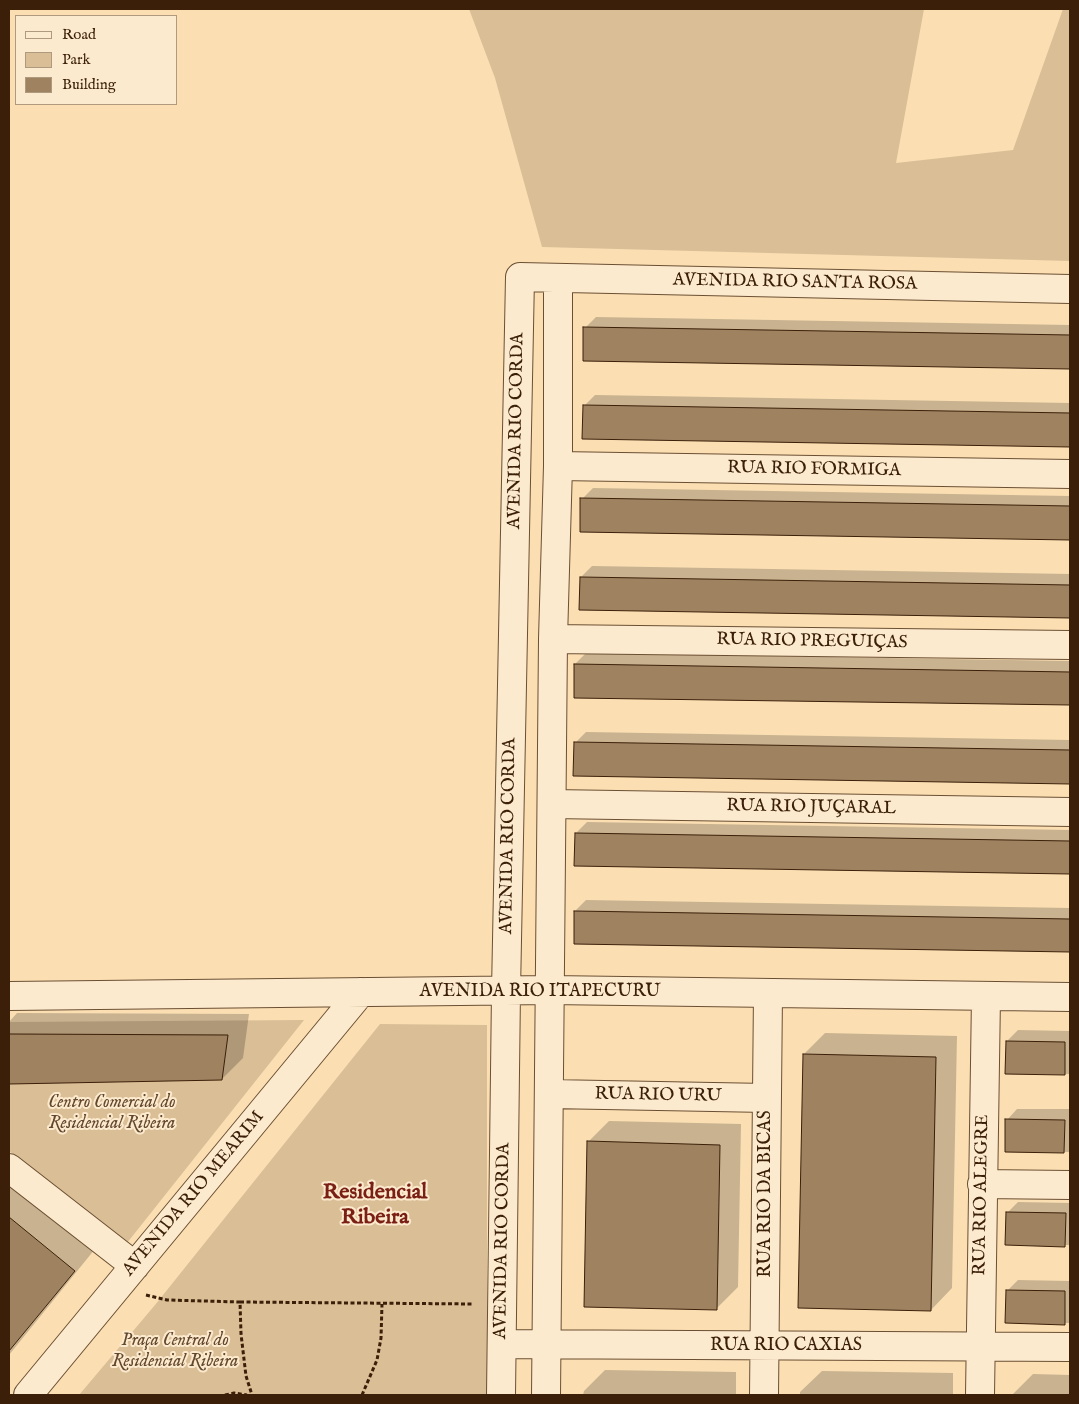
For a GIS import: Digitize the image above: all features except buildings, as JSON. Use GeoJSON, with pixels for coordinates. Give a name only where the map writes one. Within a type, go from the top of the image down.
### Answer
{"type":"FeatureCollection","features":[{"type":"Feature","properties":{"kind":"street","name":"AVENIDA RIO SANTA ROSA"},"geometry":{"type":"LineString","coordinates":[[520,278],[1070,289]]}},
{"type":"Feature","properties":{"kind":"street","name":"AVENIDA RIO CORDA"},"geometry":{"type":"LineString","coordinates":[[501,1395],[506,990],[520,278]]}},
{"type":"Feature","properties":{"kind":"street"},"geometry":{"type":"LineString","coordinates":[[546,1395],[553,639],[558,466],[558,278]]}},
{"type":"Feature","properties":{"kind":"street","name":"RUA RIO FORMIGA"},"geometry":{"type":"LineString","coordinates":[[558,466],[1070,474]]}},
{"type":"Feature","properties":{"kind":"street","name":"RUA RIO PREGUIÇAS"},"geometry":{"type":"LineString","coordinates":[[553,639],[1070,644]]}},
{"type":"Feature","properties":{"kind":"street","name":"RUA RIO JUÇARAL"},"geometry":{"type":"LineString","coordinates":[[552,804],[1070,812]]}},
{"type":"Feature","properties":{"kind":"street","name":"AVENIDA RIO ITAPECURU"},"geometry":{"type":"LineString","coordinates":[[9,996],[550,990],[1070,997]]}},
{"type":"Feature","properties":{"kind":"street","name":"AVENIDA RIO MEARIM"},"geometry":{"type":"LineString","coordinates":[[28,1395],[361,992]]}},
{"type":"Feature","properties":{"kind":"street","name":"RUA RIO DA BICAS"},"geometry":{"type":"LineString","coordinates":[[764,1395],[768,993]]}},
{"type":"Feature","properties":{"kind":"street","name":"RUA RIO ALEGRE"},"geometry":{"type":"LineString","coordinates":[[980,1395],[986,996]]}},
{"type":"Feature","properties":{"kind":"street","name":"RUA RIO URU"},"geometry":{"type":"LineString","coordinates":[[550,1094],[766,1098]]}},
{"type":"Feature","properties":{"kind":"street"},"geometry":{"type":"LineString","coordinates":[[9,1168],[135,1266]]}},
{"type":"Feature","properties":{"kind":"street"},"geometry":{"type":"LineString","coordinates":[[982,1184],[1070,1184]]}},
{"type":"Feature","properties":{"kind":"street","name":"RUA RIO CAXIAS"},"geometry":{"type":"LineString","coordinates":[[502,1344],[1070,1347]]}},
{"type":"Feature","properties":{"kind":"path"},"geometry":{"type":"LineString","coordinates":[[116,1289],[167,1300],[502,1304]]}},
{"type":"Feature","properties":{"kind":"path"},"geometry":{"type":"LineString","coordinates":[[240,1302],[241,1334],[246,1376],[252,1395]]}},
{"type":"Feature","properties":{"kind":"path"},"geometry":{"type":"LineString","coordinates":[[362,1395],[377,1360],[381,1338],[382,1304]]}},
{"type":"Feature","properties":{"kind":"path"},"geometry":{"type":"LineString","coordinates":[[225,1395],[234,1393],[247,1395]]}},
{"type":"Feature","properties":{"kind":"green space"},"geometry":{"type":"Polygon","coordinates":[[[469,9],[924,9],[896,163],[1013,150],[1063,9],[1070,9],[1070,261],[542,247],[495,78],[469,9]]]}},
{"type":"Feature","properties":{"kind":"green space","name":"Centro Comercial do Residencial Ribeira"},"geometry":{"type":"Polygon","coordinates":[[[304,1020],[127,1243],[9,1151],[9,1022],[304,1020]]]}},
{"type":"Feature","properties":{"kind":"green space","name":"Praça Central do Residencial Ribeira"},"geometry":{"type":"Polygon","coordinates":[[[380,1024],[487,1025],[487,1395],[79,1395],[155,1305],[380,1024]]]}},
{"type":"Feature","properties":{"kind":"district","name":"Residencial Ribeira"},"geometry":{"type":"Point","coordinates":[375,1206]}}]}
